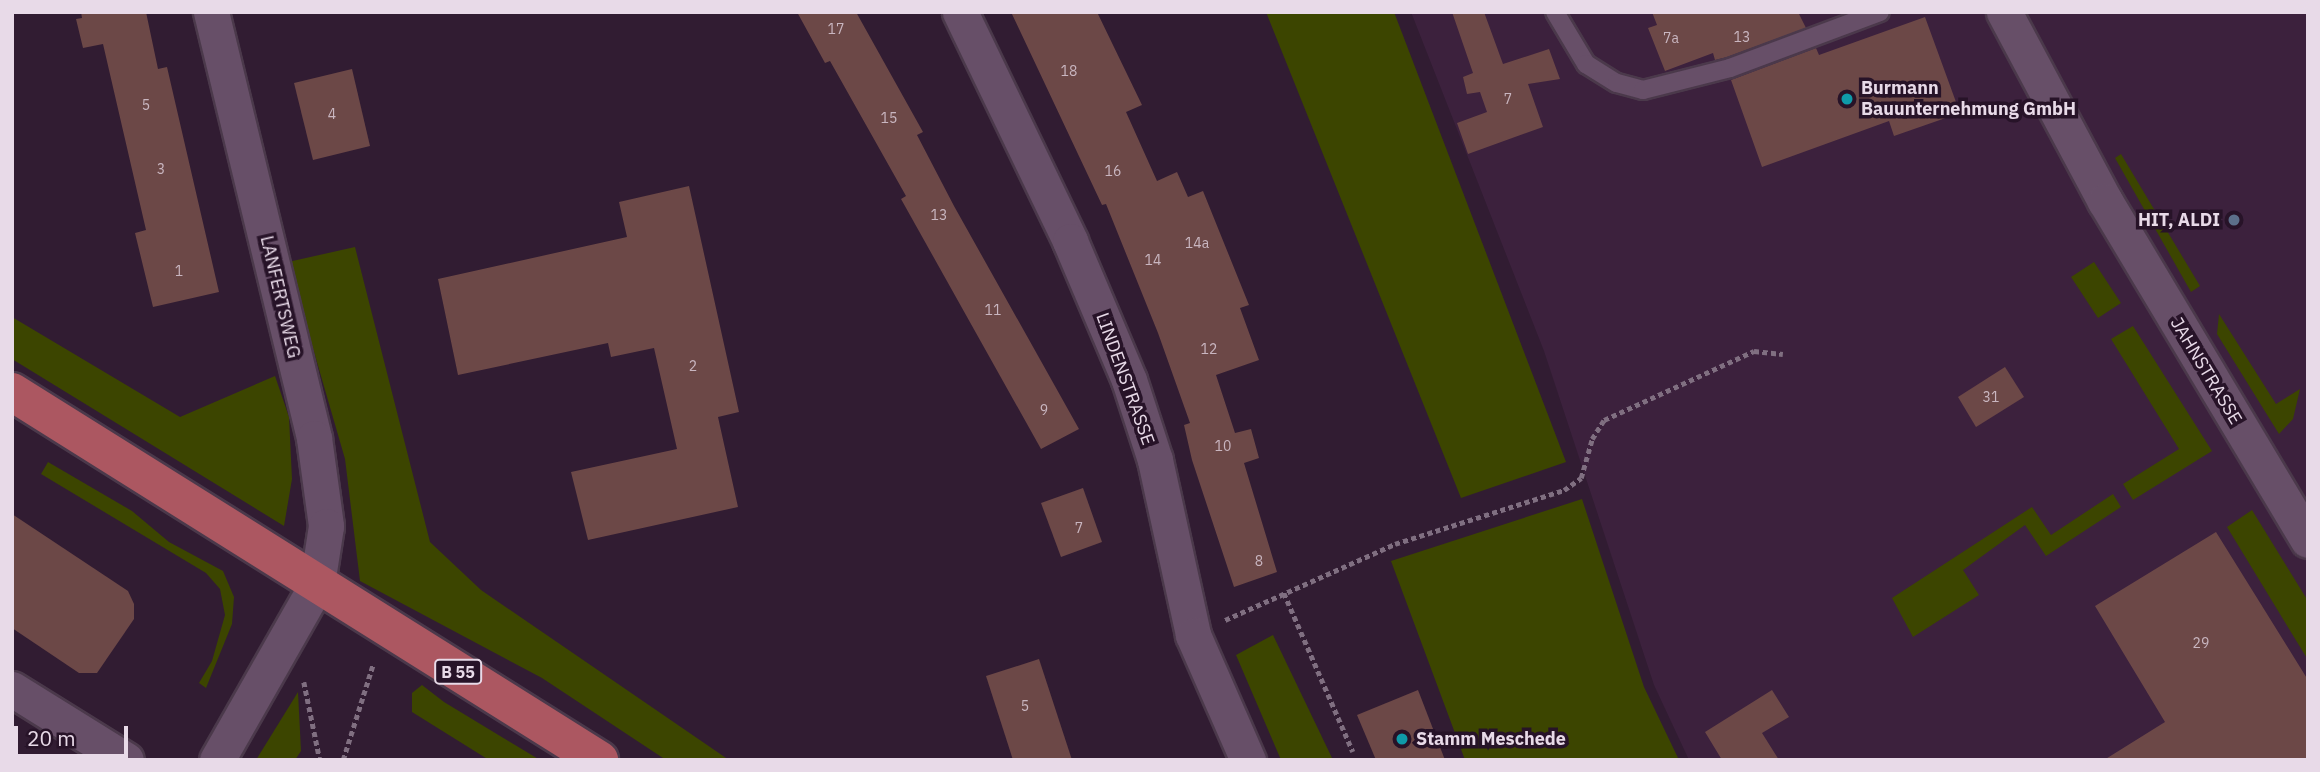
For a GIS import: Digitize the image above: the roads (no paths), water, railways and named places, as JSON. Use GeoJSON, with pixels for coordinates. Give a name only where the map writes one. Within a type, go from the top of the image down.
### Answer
{"type":"FeatureCollection","features":[{"type":"Feature","properties":{"kind":"main road","name":"B 55"},"geometry":{"type":"LineString","coordinates":[[12,392],[599,760]]}},
{"type":"Feature","properties":{"kind":"street","name":"LANFERTSWEG"},"geometry":{"type":"LineString","coordinates":[[211,12],[319,464],[326,527],[317,583]]}},
{"type":"Feature","properties":{"kind":"street","name":"LINDENSTRASSE"},"geometry":{"type":"LineString","coordinates":[[960,12],[1070,241],[1129,380],[1154,460],[1193,635],[1248,760]]}},
{"type":"Feature","properties":{"kind":"street","name":"JAHNSTRASSE"},"geometry":{"type":"LineString","coordinates":[[2004,12],[2105,201],[2308,540]]}},
{"type":"Feature","properties":{"kind":"street"},"geometry":{"type":"LineString","coordinates":[[217,760],[317,583]]}},
{"type":"Feature","properties":{"kind":"street"},"geometry":{"type":"LineString","coordinates":[[12,689],[126,760]]}},
{"type":"Feature","properties":{"kind":"lane"},"geometry":{"type":"LineString","coordinates":[[1555,12],[1587,64],[1616,83],[1643,90],[1730,68],[1880,12]]}},
{"type":"Feature","properties":{"kind":"place","name":"Burmann Bauunternehmung GmbH"},"geometry":{"type":"Point","coordinates":[1847,99]}},
{"type":"Feature","properties":{"kind":"place","name":"HIT, ALDI"},"geometry":{"type":"Point","coordinates":[2234,220]}},
{"type":"Feature","properties":{"kind":"place","name":"Stamm Meschede"},"geometry":{"type":"Point","coordinates":[1402,739]}}]}
